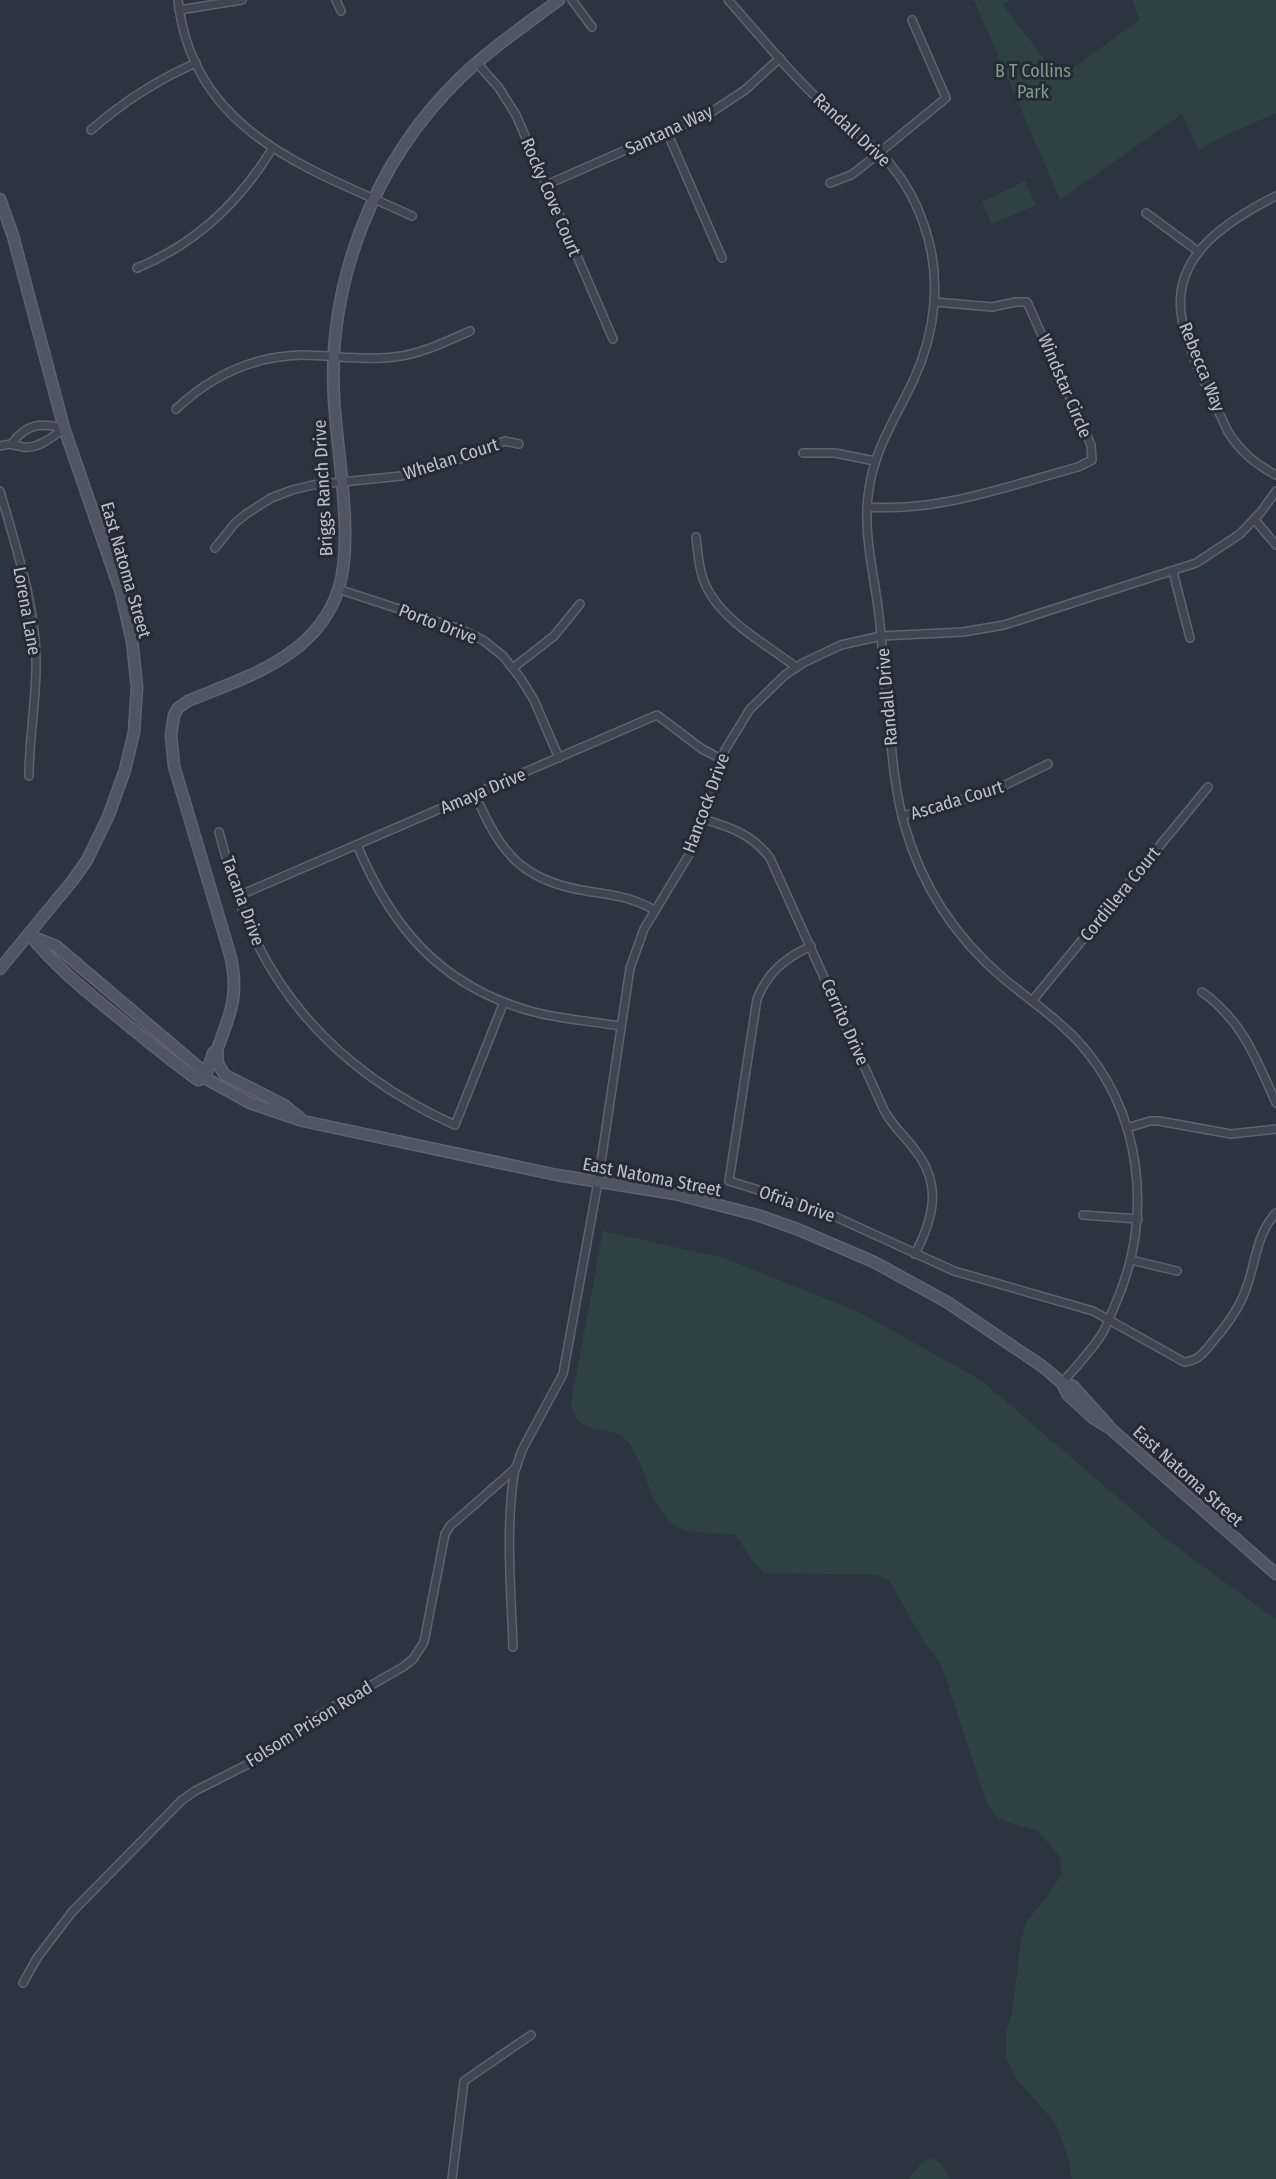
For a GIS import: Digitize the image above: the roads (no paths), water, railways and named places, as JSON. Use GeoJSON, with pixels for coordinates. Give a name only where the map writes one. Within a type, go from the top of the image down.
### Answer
{"type":"FeatureCollection","features":[{"type":"Feature","properties":{"kind":"main road","name":"Briggs Ranch Drive"},"geometry":{"type":"LineString","coordinates":[[205,1078],[233,1006],[236,985],[231,958],[177,781],[171,750],[174,715],[178,708],[188,701],[260,672],[285,658],[317,627],[338,589],[345,543],[334,398],[334,356],[352,253],[387,172],[415,129],[438,101],[477,63],[559,0]]}},
{"type":"Feature","properties":{"kind":"main road","name":"East Natoma Street"},"geometry":{"type":"LineString","coordinates":[[0,199],[13,236],[64,428],[121,593],[132,641],[137,687],[134,732],[125,770],[108,817],[80,870],[29,934],[47,956],[97,1001],[182,1069],[198,1080],[205,1078],[250,1103],[303,1121],[529,1169],[716,1204],[757,1215],[836,1244],[874,1262],[947,1302],[1042,1366],[1062,1383],[1068,1395],[1093,1418],[1111,1429],[1276,1574]]}},
{"type":"Feature","properties":{"kind":"main road"},"geometry":{"type":"LineString","coordinates":[[0,969],[29,934]]}},
{"type":"Feature","properties":{"kind":"main road"},"geometry":{"type":"LineString","coordinates":[[217,1050],[218,1064],[225,1075],[284,1105],[303,1121]]}},
{"type":"Feature","properties":{"kind":"street"},"geometry":{"type":"LineString","coordinates":[[178,0],[187,42],[196,63],[223,107],[238,122],[272,149],[412,216]]}},
{"type":"Feature","properties":{"kind":"street"},"geometry":{"type":"LineString","coordinates":[[179,10],[242,0]]}},
{"type":"Feature","properties":{"kind":"street"},"geometry":{"type":"LineString","coordinates":[[336,0],[341,11]]}},
{"type":"Feature","properties":{"kind":"street"},"geometry":{"type":"LineString","coordinates":[[572,0],[592,27]]}},
{"type":"Feature","properties":{"kind":"street","name":"Randall Drive"},"geometry":{"type":"LineString","coordinates":[[728,0],[817,98],[880,151],[908,188],[925,226],[933,260],[935,302],[929,340],[914,379],[882,440],[875,461],[867,507],[867,528],[881,636],[894,775],[902,816],[920,869],[947,916],[974,951],[1057,1020],[1091,1058],[1109,1086],[1127,1128],[1136,1169],[1138,1219],[1131,1260],[1102,1334],[1062,1383]]}},
{"type":"Feature","properties":{"kind":"street"},"geometry":{"type":"LineString","coordinates":[[830,183],[851,175],[946,98],[912,20]]}},
{"type":"Feature","properties":{"kind":"street","name":"Santana Way"},"geometry":{"type":"LineString","coordinates":[[546,185],[728,102],[780,58]]}},
{"type":"Feature","properties":{"kind":"street"},"geometry":{"type":"LineString","coordinates":[[92,130],[146,88],[196,63]]}},
{"type":"Feature","properties":{"kind":"street","name":"Rocky Cove Court"},"geometry":{"type":"LineString","coordinates":[[477,63],[508,101],[613,339]]}},
{"type":"Feature","properties":{"kind":"street"},"geometry":{"type":"LineString","coordinates":[[667,132],[722,258]]}},
{"type":"Feature","properties":{"kind":"street"},"geometry":{"type":"LineString","coordinates":[[137,268],[182,246],[218,218],[248,184],[272,149]]}},
{"type":"Feature","properties":{"kind":"street","name":"Rebecca Way"},"geometry":{"type":"LineString","coordinates":[[1276,196],[1226,224],[1199,252],[1183,286],[1181,311],[1184,330],[1235,443],[1252,461],[1276,475]]}},
{"type":"Feature","properties":{"kind":"street"},"geometry":{"type":"LineString","coordinates":[[1146,213],[1199,252]]}},
{"type":"Feature","properties":{"kind":"street","name":"Windstar Circle"},"geometry":{"type":"LineString","coordinates":[[867,507],[930,506],[953,502],[1077,467],[1092,460],[1091,445],[1027,302],[992,307],[935,302]]}},
{"type":"Feature","properties":{"kind":"street"},"geometry":{"type":"LineString","coordinates":[[176,409],[201,387],[252,363],[283,356],[376,359],[407,355],[470,331]]}},
{"type":"Feature","properties":{"kind":"street"},"geometry":{"type":"LineString","coordinates":[[12,443],[21,431],[43,424],[64,428]]}},
{"type":"Feature","properties":{"kind":"street"},"geometry":{"type":"LineString","coordinates":[[0,446],[12,443],[24,447],[49,440],[64,428]]}},
{"type":"Feature","properties":{"kind":"street","name":"Whelan Court"},"geometry":{"type":"LineString","coordinates":[[215,548],[241,518],[271,498],[292,490],[379,480],[423,471],[505,440],[519,444]]}},
{"type":"Feature","properties":{"kind":"street"},"geometry":{"type":"LineString","coordinates":[[803,453],[835,453],[875,461]]}},
{"type":"Feature","properties":{"kind":"street","name":"Lorena Lane"},"geometry":{"type":"LineString","coordinates":[[0,491],[34,631],[36,681],[29,776]]}},
{"type":"Feature","properties":{"kind":"street","name":"Hancock Drive"},"geometry":{"type":"LineString","coordinates":[[598,1182],[630,968],[654,910],[690,853],[731,738],[764,693],[796,667],[841,645],[881,636],[963,632],[994,627],[1173,572],[1211,555],[1240,534],[1255,520],[1276,491]]}},
{"type":"Feature","properties":{"kind":"street"},"geometry":{"type":"LineString","coordinates":[[1255,520],[1276,545]]}},
{"type":"Feature","properties":{"kind":"street"},"geometry":{"type":"LineString","coordinates":[[696,537],[703,578],[715,601],[732,619],[796,667]]}},
{"type":"Feature","properties":{"kind":"street"},"geometry":{"type":"LineString","coordinates":[[1173,572],[1190,638]]}},
{"type":"Feature","properties":{"kind":"street","name":"Porto Drive"},"geometry":{"type":"LineString","coordinates":[[338,589],[460,629],[483,640],[513,668],[534,700],[559,758]]}},
{"type":"Feature","properties":{"kind":"street"},"geometry":{"type":"LineString","coordinates":[[513,668],[554,636],[580,604]]}},
{"type":"Feature","properties":{"kind":"street","name":"Amaya Drive"},"geometry":{"type":"LineString","coordinates":[[238,896],[657,715],[721,760]]}},
{"type":"Feature","properties":{"kind":"street","name":"Ascada Court"},"geometry":{"type":"LineString","coordinates":[[902,816],[991,792],[1048,764]]}},
{"type":"Feature","properties":{"kind":"street","name":"Cordillera Court"},"geometry":{"type":"LineString","coordinates":[[1032,1001],[1208,787]]}},
{"type":"Feature","properties":{"kind":"street"},"geometry":{"type":"LineString","coordinates":[[475,794],[489,828],[503,848],[536,876],[570,889],[631,899],[654,910]]}},
{"type":"Feature","properties":{"kind":"street","name":"Cerrito Drive"},"geometry":{"type":"LineString","coordinates":[[703,819],[738,830],[765,851],[775,866],[888,1118],[915,1150],[928,1172],[933,1198],[931,1215],[915,1254]]}},
{"type":"Feature","properties":{"kind":"street","name":"Tacana Drive"},"geometry":{"type":"LineString","coordinates":[[219,832],[238,896],[265,959],[287,992],[311,1023],[353,1064],[379,1084],[424,1111],[455,1125],[504,1002]]}},
{"type":"Feature","properties":{"kind":"street"},"geometry":{"type":"LineString","coordinates":[[357,845],[382,898],[412,939],[450,973],[504,1002],[548,1015],[620,1026]]}},
{"type":"Feature","properties":{"kind":"street","name":"Ofria Drive"},"geometry":{"type":"LineString","coordinates":[[811,946],[780,964],[764,984],[757,999],[729,1181],[810,1207],[954,1271],[1032,1295],[1074,1304],[1109,1320],[1177,1360],[1191,1362],[1197,1359],[1228,1324],[1238,1307],[1246,1289],[1259,1240],[1276,1213]]}},
{"type":"Feature","properties":{"kind":"street"},"geometry":{"type":"LineString","coordinates":[[1202,992],[1225,1010],[1243,1033],[1276,1103]]}},
{"type":"Feature","properties":{"kind":"street"},"geometry":{"type":"LineString","coordinates":[[1127,1128],[1150,1121],[1231,1134],[1276,1129]]}},
{"type":"Feature","properties":{"kind":"street","name":"Folsom Prison Road"},"geometry":{"type":"LineString","coordinates":[[513,1647],[509,1533],[510,1501],[516,1468],[522,1450],[563,1374],[598,1182]]}},
{"type":"Feature","properties":{"kind":"street"},"geometry":{"type":"LineString","coordinates":[[1083,1214],[1138,1219]]}},
{"type":"Feature","properties":{"kind":"street"},"geometry":{"type":"LineString","coordinates":[[1131,1260],[1177,1271]]}},
{"type":"Feature","properties":{"kind":"street","name":"Folsom Prison Road"},"geometry":{"type":"LineString","coordinates":[[23,1983],[37,1958],[72,1912],[182,1800],[280,1746],[321,1714],[413,1659],[424,1642],[445,1534],[450,1526],[516,1468]]}},
{"type":"Feature","properties":{"kind":"street"},"geometry":{"type":"LineString","coordinates":[[452,2179],[464,2081],[531,2035]]}},
{"type":"Feature","properties":{"kind":"park label","name":"B T Collins Park"},"geometry":{"type":"Point","coordinates":[1033,81]}}]}
